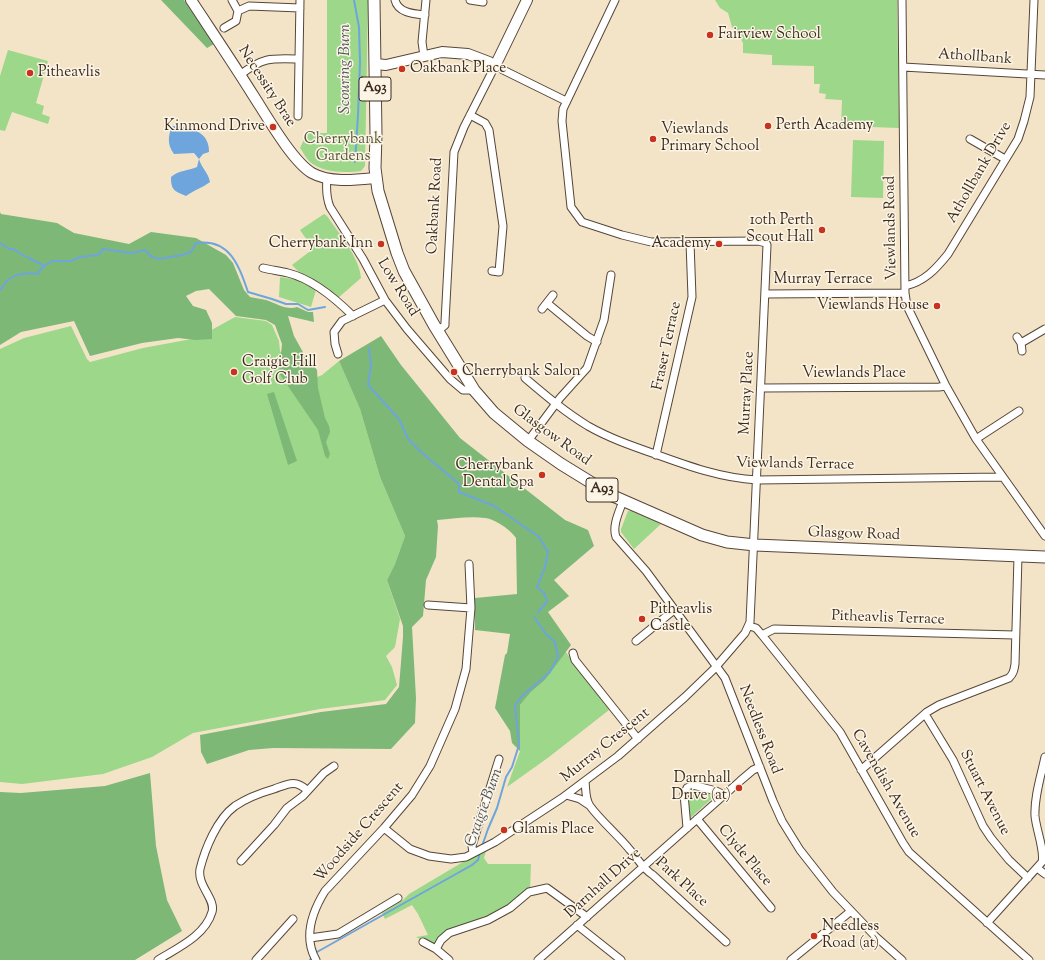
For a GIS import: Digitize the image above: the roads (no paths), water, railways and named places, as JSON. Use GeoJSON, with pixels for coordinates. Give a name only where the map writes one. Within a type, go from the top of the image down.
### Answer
{"type":"FeatureCollection","features":[{"type":"Feature","properties":{"kind":"main road","name":"Necessity Brae"},"geometry":{"type":"LineString","coordinates":[[191,0],[271,122],[302,166],[313,173],[327,178],[344,180],[375,178]]}},
{"type":"Feature","properties":{"kind":"main road","name":"Glasgow Road"},"geometry":{"type":"LineString","coordinates":[[374,0],[375,178],[378,194],[401,265],[438,331],[474,390],[494,412],[528,441],[581,477],[623,501],[710,537],[727,542],[755,546],[1045,557]]}},
{"type":"Feature","properties":{"kind":"main road","name":"Oakbank Road"},"geometry":{"type":"LineString","coordinates":[[495,66],[528,0]]}},
{"type":"Feature","properties":{"kind":"main road"},"geometry":{"type":"LineString","coordinates":[[375,64],[386,65],[442,52],[456,52],[479,58],[495,66]]}},
{"type":"Feature","properties":{"kind":"street"},"geometry":{"type":"LineString","coordinates":[[224,28],[236,21],[238,11],[232,0]]}},
{"type":"Feature","properties":{"kind":"street"},"geometry":{"type":"LineString","coordinates":[[395,0],[403,11],[425,15]]}},
{"type":"Feature","properties":{"kind":"street"},"geometry":{"type":"LineString","coordinates":[[424,56],[422,42],[426,0]]}},
{"type":"Feature","properties":{"kind":"street"},"geometry":{"type":"LineString","coordinates":[[470,0],[483,2]]}},
{"type":"Feature","properties":{"kind":"street"},"geometry":{"type":"LineString","coordinates":[[615,0],[563,109],[562,121],[571,207],[582,222],[598,228],[651,242],[690,242]]}},
{"type":"Feature","properties":{"kind":"street","name":"Viewlands Road"},"geometry":{"type":"LineString","coordinates":[[902,0],[905,289],[907,306],[946,386],[976,439],[1045,536]]}},
{"type":"Feature","properties":{"kind":"street","name":"Athollbank Drive"},"geometry":{"type":"LineString","coordinates":[[905,289],[921,280],[939,266],[948,254],[1018,138],[1030,97],[1034,0]]}},
{"type":"Feature","properties":{"kind":"street"},"geometry":{"type":"LineString","coordinates":[[238,11],[249,6],[300,4],[298,116]]}},
{"type":"Feature","properties":{"kind":"street"},"geometry":{"type":"LineString","coordinates":[[240,75],[257,63],[266,60],[299,59]]}},
{"type":"Feature","properties":{"kind":"street"},"geometry":{"type":"LineString","coordinates":[[495,66],[566,101]]}},
{"type":"Feature","properties":{"kind":"street","name":"Oakbank Road"},"geometry":{"type":"LineString","coordinates":[[438,331],[445,325],[448,239],[455,146],[495,66]]}},
{"type":"Feature","properties":{"kind":"street","name":"Athollbank"},"geometry":{"type":"LineString","coordinates":[[903,67],[1045,75]]}},
{"type":"Feature","properties":{"kind":"street"},"geometry":{"type":"LineString","coordinates":[[470,114],[485,123],[489,130],[504,226],[499,272],[492,271]]}},
{"type":"Feature","properties":{"kind":"street"},"geometry":{"type":"LineString","coordinates":[[970,139],[1005,159]]}},
{"type":"Feature","properties":{"kind":"street","name":"Low Road"},"geometry":{"type":"LineString","coordinates":[[327,178],[326,192],[330,207],[363,259],[385,300],[407,329],[450,379],[463,390],[474,390]]}},
{"type":"Feature","properties":{"kind":"street","name":"Murray Place"},"geometry":{"type":"LineString","coordinates":[[690,242],[758,241],[766,243],[768,249],[755,546]]}},
{"type":"Feature","properties":{"kind":"street","name":"Fraser Terrace"},"geometry":{"type":"LineString","coordinates":[[656,455],[692,297],[690,242]]}},
{"type":"Feature","properties":{"kind":"street"},"geometry":{"type":"LineString","coordinates":[[263,268],[289,273],[308,281],[341,304],[353,316]]}},
{"type":"Feature","properties":{"kind":"street"},"geometry":{"type":"LineString","coordinates":[[528,441],[556,404],[587,368],[604,320],[611,275]]}},
{"type":"Feature","properties":{"kind":"street","name":"Murray Terrace"},"geometry":{"type":"LineString","coordinates":[[765,294],[905,289]]}},
{"type":"Feature","properties":{"kind":"street"},"geometry":{"type":"LineString","coordinates":[[542,309],[553,295]]}},
{"type":"Feature","properties":{"kind":"street"},"geometry":{"type":"LineString","coordinates":[[338,354],[334,344],[334,332],[342,321],[385,300]]}},
{"type":"Feature","properties":{"kind":"street"},"geometry":{"type":"LineString","coordinates":[[547,303],[587,336],[597,342]]}},
{"type":"Feature","properties":{"kind":"street"},"geometry":{"type":"LineString","coordinates":[[1020,344],[1045,329]]}},
{"type":"Feature","properties":{"kind":"street","name":"Viewlands Terrace"},"geometry":{"type":"LineString","coordinates":[[525,378],[556,404],[588,426],[624,443],[656,455],[700,470],[721,475],[757,480],[1002,477]]}},
{"type":"Feature","properties":{"kind":"street","name":"Viewlands Place"},"geometry":{"type":"LineString","coordinates":[[762,388],[946,386]]}},
{"type":"Feature","properties":{"kind":"street"},"geometry":{"type":"LineString","coordinates":[[976,439],[1019,411]]}},
{"type":"Feature","properties":{"kind":"street","name":"Needless Road"},"geometry":{"type":"LineString","coordinates":[[623,501],[616,524],[616,538],[641,565],[728,683],[782,821],[798,847],[825,883],[875,936],[902,960]]}},
{"type":"Feature","properties":{"kind":"street","name":"Murray Crescent"},"geometry":{"type":"LineString","coordinates":[[384,828],[410,849],[429,856],[451,858],[466,857],[495,842],[566,795],[618,756],[685,697],[716,667],[745,633],[749,626],[751,617],[755,546]]}},
{"type":"Feature","properties":{"kind":"street"},"geometry":{"type":"LineString","coordinates":[[861,770],[925,714],[939,705],[1009,678],[1014,672],[1018,556]]}},
{"type":"Feature","properties":{"kind":"street","name":"Woodside Crescent"},"geometry":{"type":"LineString","coordinates":[[314,957],[311,950],[310,938],[312,916],[325,891],[384,828],[412,795],[430,766],[456,709],[466,670],[471,608],[469,564]]}},
{"type":"Feature","properties":{"kind":"street"},"geometry":{"type":"LineString","coordinates":[[428,605],[471,608]]}},
{"type":"Feature","properties":{"kind":"street"},"geometry":{"type":"LineString","coordinates":[[636,641],[674,610]]}},
{"type":"Feature","properties":{"kind":"street","name":"Cavendish Avenue"},"geometry":{"type":"LineString","coordinates":[[749,626],[756,628],[840,732],[909,852],[1029,960]]}},
{"type":"Feature","properties":{"kind":"street","name":"Pitheavlis Terrace"},"geometry":{"type":"LineString","coordinates":[[762,635],[774,629],[1015,635]]}},
{"type":"Feature","properties":{"kind":"street"},"geometry":{"type":"LineString","coordinates":[[573,653],[575,660],[638,739]]}},
{"type":"Feature","properties":{"kind":"street","name":"Stuart Avenue"},"geometry":{"type":"LineString","coordinates":[[925,714],[953,760],[983,826],[1009,860],[1028,878]]}},
{"type":"Feature","properties":{"kind":"street"},"geometry":{"type":"LineString","coordinates":[[988,922],[1037,868],[1043,858],[1036,828],[1036,803],[1045,757]]}},
{"type":"Feature","properties":{"kind":"street"},"geometry":{"type":"LineString","coordinates":[[479,850],[472,846],[499,759]]}},
{"type":"Feature","properties":{"kind":"street"},"geometry":{"type":"LineString","coordinates":[[241,861],[274,825],[287,808],[324,773],[334,766]]}},
{"type":"Feature","properties":{"kind":"street","name":"Darnhall Drive"},"geometry":{"type":"LineString","coordinates":[[538,960],[724,795],[753,770],[760,766]]}},
{"type":"Feature","properties":{"kind":"street","name":"Park Place"},"geometry":{"type":"LineString","coordinates":[[585,781],[586,794],[590,805]]}},
{"type":"Feature","properties":{"kind":"street"},"geometry":{"type":"LineString","coordinates":[[158,960],[186,943],[202,929],[211,914],[212,903],[202,884],[200,869],[214,833],[228,813],[235,806],[253,796],[291,783],[298,784],[307,790]]}},
{"type":"Feature","properties":{"kind":"street"},"geometry":{"type":"LineString","coordinates":[[687,828],[684,794],[687,788],[692,785],[716,790],[724,795]]}},
{"type":"Feature","properties":{"kind":"street","name":"Park Place"},"geometry":{"type":"LineString","coordinates":[[566,795],[580,799],[590,805],[630,850],[645,871],[653,876],[726,942]]}},
{"type":"Feature","properties":{"kind":"street","name":"Clyde Place"},"geometry":{"type":"LineString","coordinates":[[697,819],[771,908]]}},
{"type":"Feature","properties":{"kind":"street"},"geometry":{"type":"LineString","coordinates":[[1037,868],[1045,874]]}},
{"type":"Feature","properties":{"kind":"street"},"geometry":{"type":"LineString","coordinates":[[436,949],[441,940],[449,933],[488,920],[510,908],[529,892],[539,889],[547,888],[587,917]]}},
{"type":"Feature","properties":{"kind":"street"},"geometry":{"type":"LineString","coordinates":[[310,938],[338,934],[398,898]]}},
{"type":"Feature","properties":{"kind":"street"},"geometry":{"type":"LineString","coordinates":[[792,960],[851,911]]}},
{"type":"Feature","properties":{"kind":"street"},"geometry":{"type":"LineString","coordinates":[[256,960],[293,919]]}},
{"type":"Feature","properties":{"kind":"street"},"geometry":{"type":"LineString","coordinates":[[577,926],[621,960]]}},
{"type":"Feature","properties":{"kind":"street"},"geometry":{"type":"LineString","coordinates":[[422,942],[436,949],[449,960]]}},
{"type":"Feature","properties":{"kind":"water"},"geometry":{"type":"Polygon","coordinates":[[[172,126],[191,129],[202,135],[206,139],[209,152],[203,154],[199,159],[194,153],[174,154],[170,147],[169,140],[172,126]]]}},
{"type":"Feature","properties":{"kind":"water"},"geometry":{"type":"Polygon","coordinates":[[[199,159],[210,182],[186,196],[174,190],[171,177],[180,172],[197,167],[199,159]]]}},
{"type":"Feature","properties":{"kind":"waterway","name":"Scouring Burn"},"geometry":{"type":"LineString","coordinates":[[354,0],[359,27],[360,62],[355,162]]}},
{"type":"Feature","properties":{"kind":"waterway"},"geometry":{"type":"LineString","coordinates":[[0,243],[44,266]]}},
{"type":"Feature","properties":{"kind":"waterway"},"geometry":{"type":"LineString","coordinates":[[0,290],[6,282],[14,276],[30,273],[37,274],[44,266],[52,261],[71,261],[80,257],[98,255],[103,249],[132,253],[145,250],[152,257],[159,259],[191,252],[196,243],[208,243],[225,249],[231,256],[237,264],[248,292],[286,304],[298,304],[308,310],[325,307]]}},
{"type":"Feature","properties":{"kind":"waterway","name":"Craigie Burn"},"geometry":{"type":"LineString","coordinates":[[369,348],[371,364],[368,385],[399,419],[408,439],[459,484],[459,492],[494,506],[539,537],[548,552],[545,567],[537,587],[544,593],[547,602],[538,612]]}},
{"type":"Feature","properties":{"kind":"waterway","name":"Craigie Burn"},"geometry":{"type":"LineString","coordinates":[[482,846],[519,745],[515,706],[521,697],[549,673],[558,657],[555,642],[546,634],[534,617]]}},
{"type":"Feature","properties":{"kind":"waterway","name":"Craigie Burn"},"geometry":{"type":"LineString","coordinates":[[310,960],[317,952],[472,865],[478,860],[480,852]]}},
{"type":"Feature","properties":{"kind":"place","name":"Fairview School"},"geometry":{"type":"Point","coordinates":[710,35]}},
{"type":"Feature","properties":{"kind":"place","name":"Oakbank Place"},"geometry":{"type":"Point","coordinates":[402,69]}},
{"type":"Feature","properties":{"kind":"place","name":"Pitheavlis"},"geometry":{"type":"Point","coordinates":[30,73]}},
{"type":"Feature","properties":{"kind":"place","name":"Perth Academy"},"geometry":{"type":"Point","coordinates":[768,126]}},
{"type":"Feature","properties":{"kind":"place","name":"Kinmond Drive"},"geometry":{"type":"Point","coordinates":[273,127]}},
{"type":"Feature","properties":{"kind":"place","name":"Viewlands Primary School"},"geometry":{"type":"Point","coordinates":[653,139]}},
{"type":"Feature","properties":{"kind":"place","name":"10th Perth Scout Hall"},"geometry":{"type":"Point","coordinates":[822,230]}},
{"type":"Feature","properties":{"kind":"place","name":"Cherrybank Inn"},"geometry":{"type":"Point","coordinates":[381,244]}},
{"type":"Feature","properties":{"kind":"place","name":"Academy"},"geometry":{"type":"Point","coordinates":[719,244]}},
{"type":"Feature","properties":{"kind":"place","name":"Viewlands House"},"geometry":{"type":"Point","coordinates":[937,306]}},
{"type":"Feature","properties":{"kind":"place","name":"Craigie Hill Golf Club"},"geometry":{"type":"Point","coordinates":[234,372]}},
{"type":"Feature","properties":{"kind":"place","name":"Cherrybank Salon"},"geometry":{"type":"Point","coordinates":[454,372]}},
{"type":"Feature","properties":{"kind":"place","name":"Cherrybank Dental Spa"},"geometry":{"type":"Point","coordinates":[542,475]}},
{"type":"Feature","properties":{"kind":"place","name":"Pitheavlis Castle"},"geometry":{"type":"Point","coordinates":[642,619]}},
{"type":"Feature","properties":{"kind":"place","name":"Darnhall Drive (at)"},"geometry":{"type":"Point","coordinates":[739,788]}},
{"type":"Feature","properties":{"kind":"place","name":"Glamis Place"},"geometry":{"type":"Point","coordinates":[504,830]}},
{"type":"Feature","properties":{"kind":"place","name":"Needless Road (at)"},"geometry":{"type":"Point","coordinates":[814,936]}},
{"type":"Feature","properties":{"kind":"park label","name":"Cherrybank Gardens"},"geometry":{"type":"Point","coordinates":[343,148]}}]}
